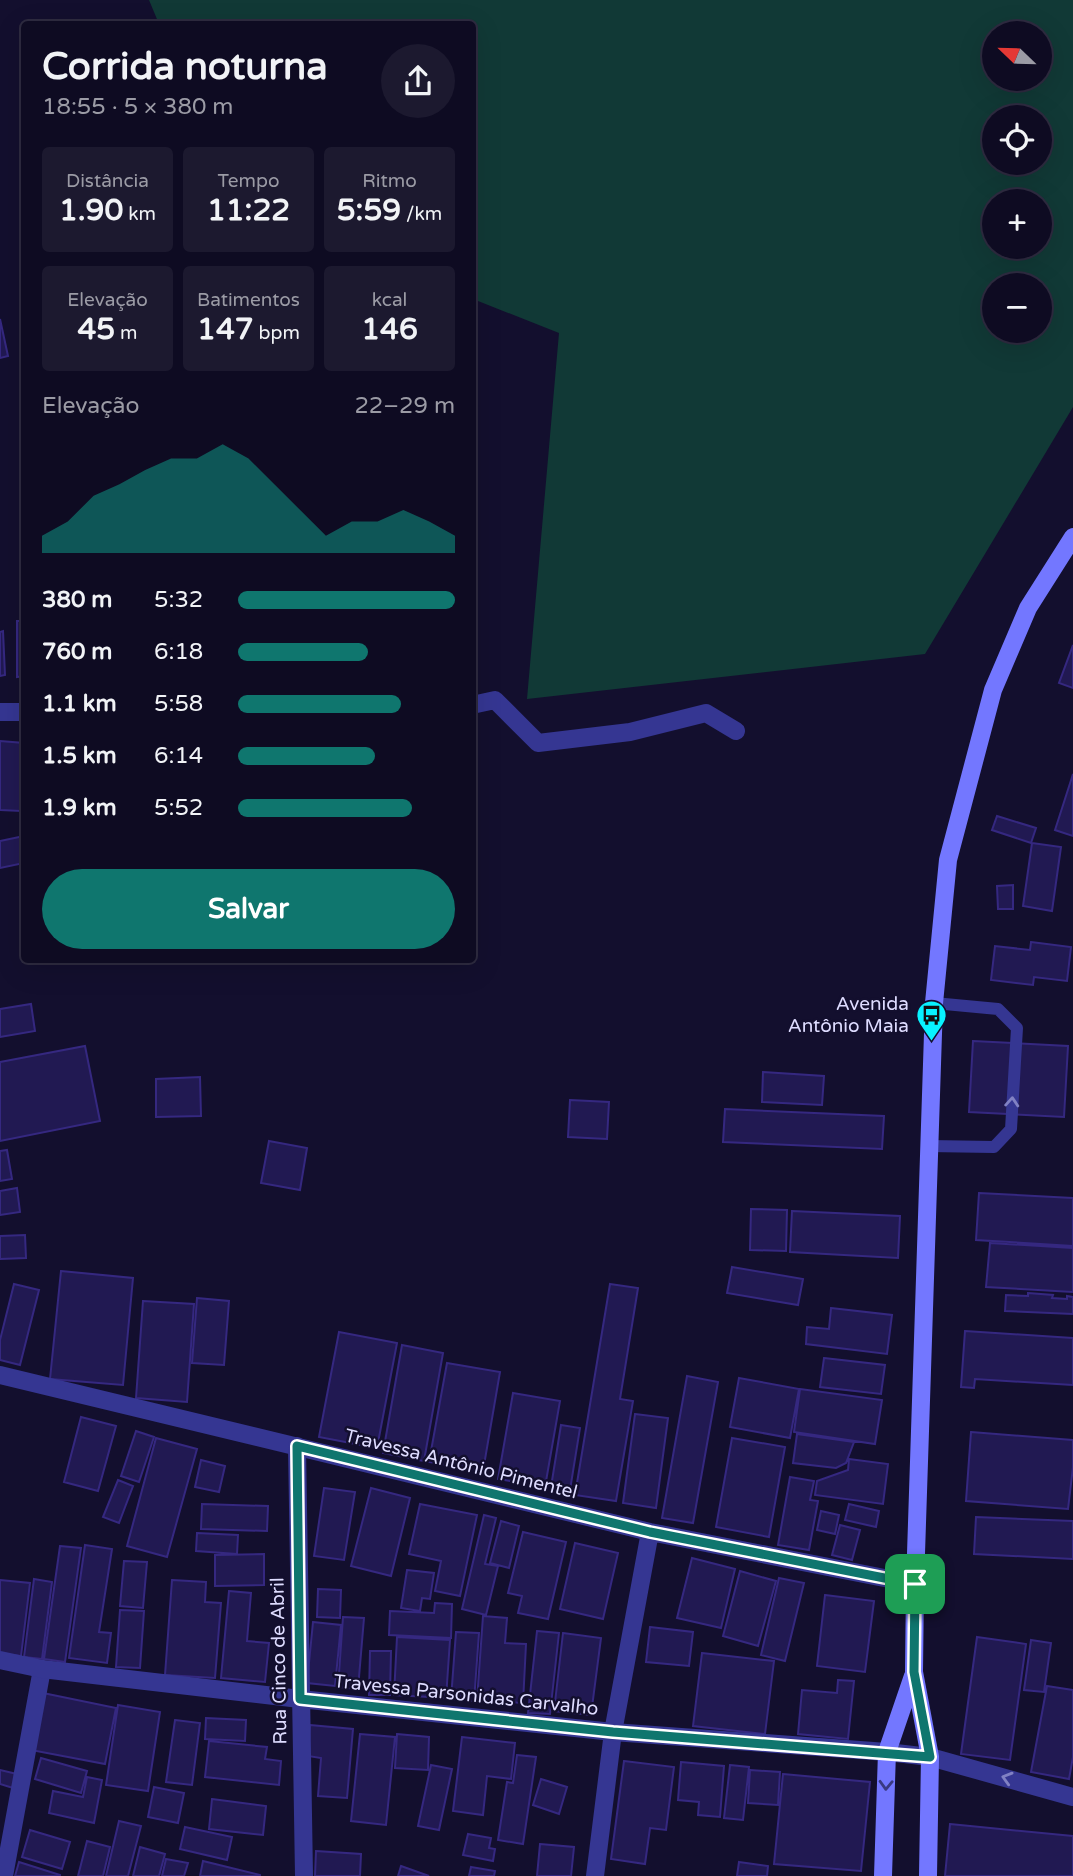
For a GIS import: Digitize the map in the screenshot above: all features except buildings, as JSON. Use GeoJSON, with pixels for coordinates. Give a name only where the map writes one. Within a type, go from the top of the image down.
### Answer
{"type":"FeatureCollection","features":[{"type":"Feature","properties":{"kind":"main road"},"geometry":{"type":"LineString","coordinates":[[928,1876],[930,1757],[914,1672],[915,1584],[934,1003],[948,860],[993,690],[1028,608],[1073,537]]}},
{"type":"Feature","properties":{"kind":"main road"},"geometry":{"type":"LineString","coordinates":[[883,1876],[887,1752],[914,1672]]}},
{"type":"Feature","properties":{"kind":"street"},"geometry":{"type":"LineString","coordinates":[[476,704],[495,700],[538,743],[630,732],[706,713],[736,731]]}},
{"type":"Feature","properties":{"kind":"street"},"geometry":{"type":"LineString","coordinates":[[0,712],[21,712]]}},
{"type":"Feature","properties":{"kind":"street","name":"Travessa Antônio Pimentel"},"geometry":{"type":"LineString","coordinates":[[0,1374],[650,1532],[915,1584]]}},
{"type":"Feature","properties":{"kind":"street","name":"Rua Cinco de Abril"},"geometry":{"type":"LineString","coordinates":[[297,1446],[304,1876]]}},
{"type":"Feature","properties":{"kind":"street"},"geometry":{"type":"LineString","coordinates":[[595,1876],[613,1732],[650,1532]]}},
{"type":"Feature","properties":{"kind":"street","name":"Travessa Parsonidas Carvalho"},"geometry":{"type":"LineString","coordinates":[[0,1661],[42,1669],[300,1699],[613,1732],[930,1757],[1073,1797]]}},
{"type":"Feature","properties":{"kind":"street"},"geometry":{"type":"LineString","coordinates":[[4,1876],[42,1669]]}},
{"type":"Feature","properties":{"kind":"lane"},"geometry":{"type":"LineString","coordinates":[[929,1146],[994,1147],[1011,1129],[1017,1028],[998,1009],[934,1003]]}},
{"type":"Feature","properties":{"kind":"green space"},"geometry":{"type":"Polygon","coordinates":[[[149,0],[1073,0],[1073,407],[925,654],[527,699],[559,333],[476,300],[476,21],[158,21],[149,0]]]}},
{"type":"Feature","properties":{"kind":"place","name":"Avenida Antônio Maia"},"geometry":{"type":"Point","coordinates":[932,1042]}},
{"type":"Feature","properties":{"kind":"route"},"geometry":{"type":"LineString","coordinates":[[297,1446],[650,1532],[915,1584],[914,1672],[930,1757],[613,1732],[300,1699],[297,1446]]}}]}
